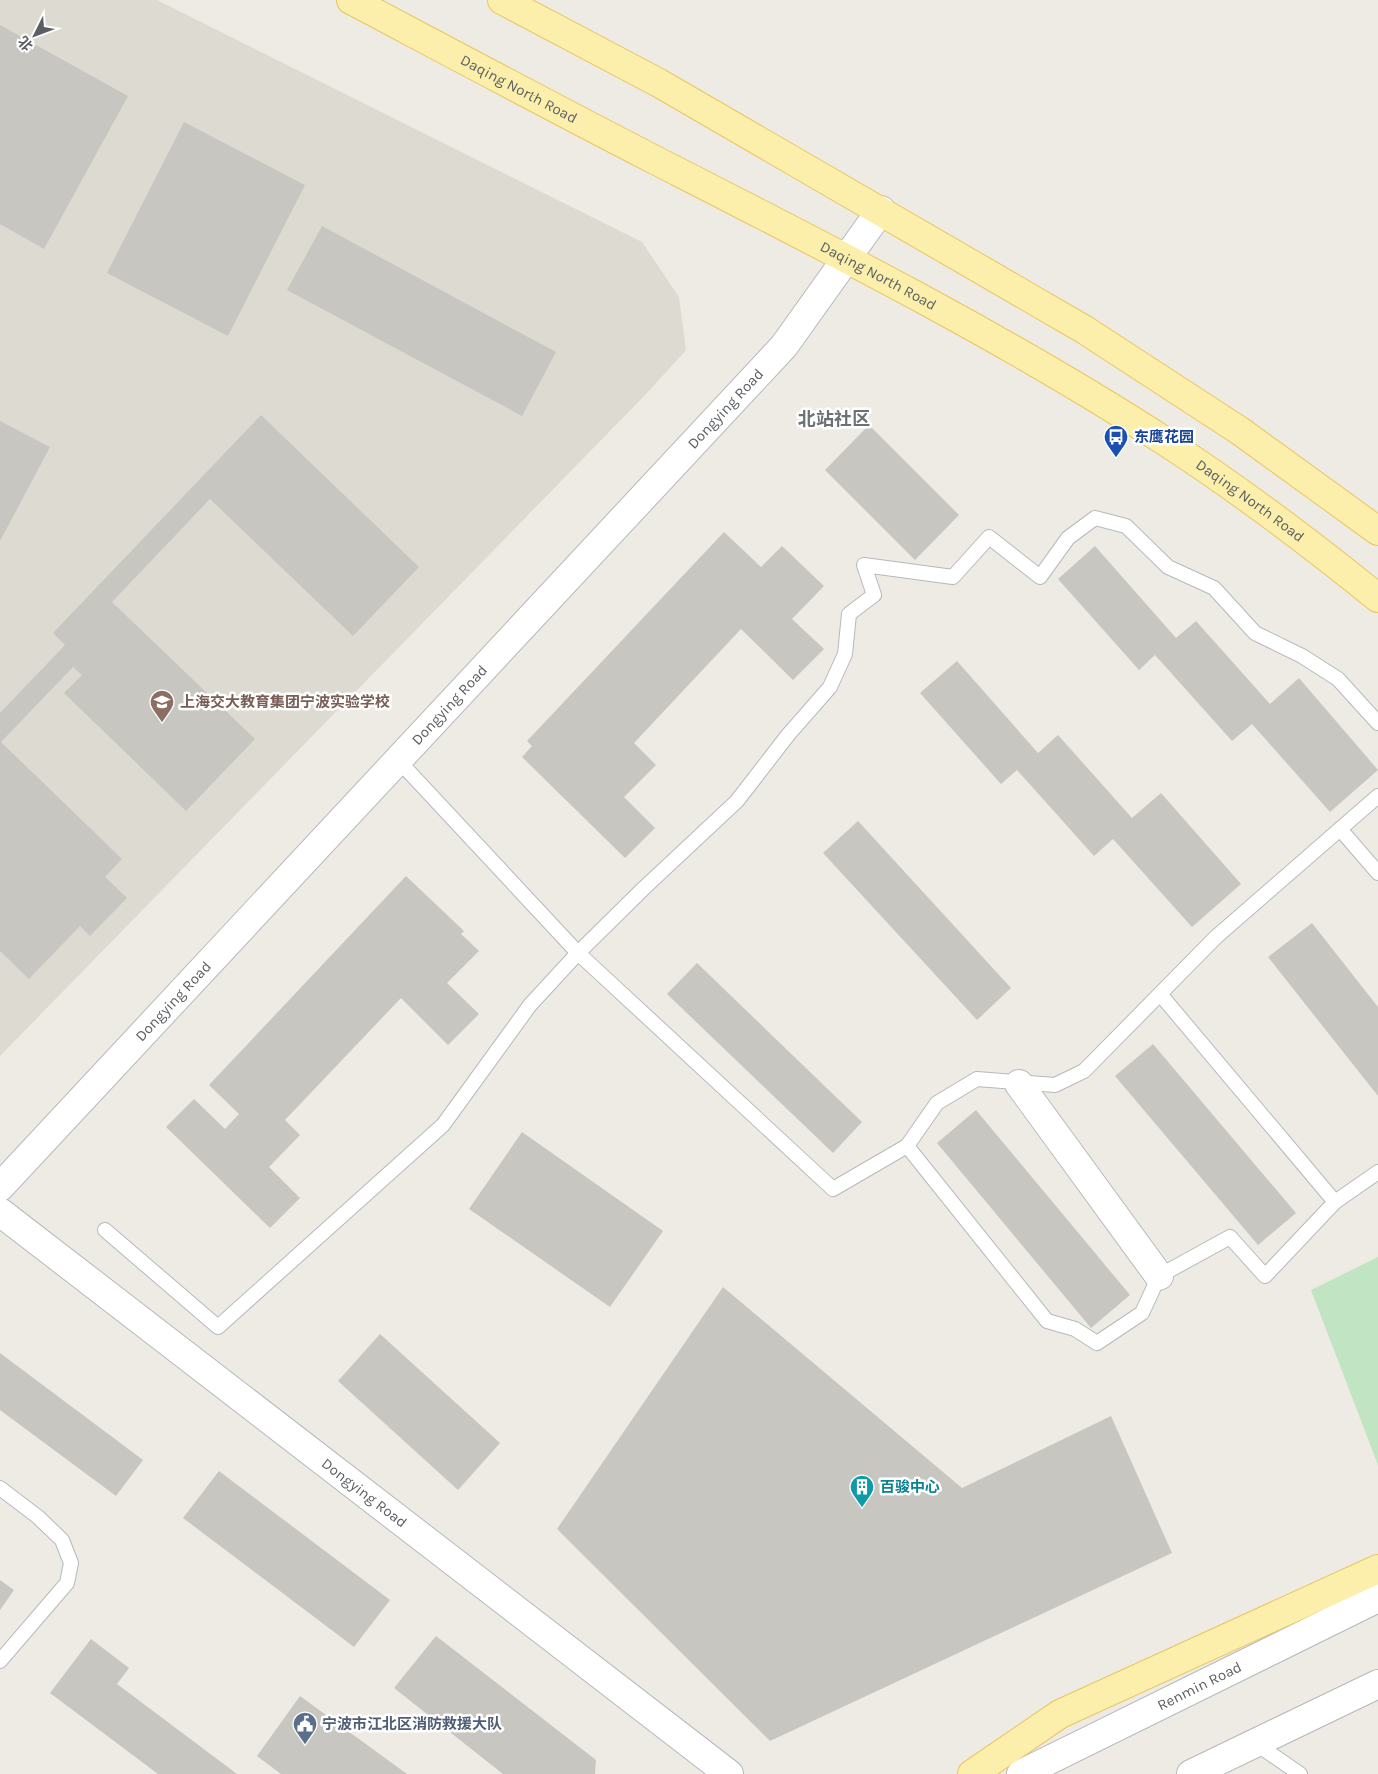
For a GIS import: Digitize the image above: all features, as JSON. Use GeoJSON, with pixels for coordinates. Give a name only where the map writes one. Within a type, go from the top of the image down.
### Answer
{"type":"FeatureCollection","features":[{"type":"Feature","properties":{"kind":"main road","name":"Daqing North Road"},"geometry":{"type":"LineString","coordinates":[[351,0],[611,137],[848,258],[1051,371],[1168,443],[1306,540],[1378,598]]}},
{"type":"Feature","properties":{"kind":"main road"},"geometry":{"type":"LineString","coordinates":[[502,0],[659,83],[1085,330],[1240,431],[1378,531]]}},
{"type":"Feature","properties":{"kind":"main road"},"geometry":{"type":"LineString","coordinates":[[972,1774],[1060,1714],[1378,1569]]}},
{"type":"Feature","properties":{"kind":"street","name":"Dongying Road"},"geometry":{"type":"LineString","coordinates":[[0,1187],[784,346],[881,210]]}},
{"type":"Feature","properties":{"kind":"street"},"geometry":{"type":"LineString","coordinates":[[1019,1084],[1159,1276]]}},
{"type":"Feature","properties":{"kind":"street","name":"Dongying Road"},"geometry":{"type":"LineString","coordinates":[[0,1212],[729,1774]]}},
{"type":"Feature","properties":{"kind":"street","name":"Renmin Road"},"geometry":{"type":"LineString","coordinates":[[1021,1774],[1378,1598]]}},
{"type":"Feature","properties":{"kind":"street"},"geometry":{"type":"LineString","coordinates":[[1191,1774],[1378,1684]]}},
{"type":"Feature","properties":{"kind":"lane"},"geometry":{"type":"LineString","coordinates":[[105,1230],[218,1327],[443,1126],[530,1005],[578,953],[736,801],[788,735],[830,687],[845,654],[849,614],[874,595],[864,565],[952,577],[989,538],[1040,577],[1068,538],[1095,518],[1126,526],[1168,567],[1214,588],[1255,633],[1302,656],[1338,679],[1378,723]]}},
{"type":"Feature","properties":{"kind":"lane"},"geometry":{"type":"LineString","coordinates":[[398,760],[578,953],[833,1189],[907,1146],[937,1103],[977,1079],[1019,1084],[1055,1085],[1084,1071],[1216,937],[1378,796]]}},
{"type":"Feature","properties":{"kind":"lane"},"geometry":{"type":"LineString","coordinates":[[1340,829],[1378,873]]}},
{"type":"Feature","properties":{"kind":"lane"},"geometry":{"type":"LineString","coordinates":[[1160,994],[1335,1202]]}},
{"type":"Feature","properties":{"kind":"lane"},"geometry":{"type":"LineString","coordinates":[[907,1146],[1046,1322],[1075,1328],[1097,1343],[1142,1314],[1159,1276],[1230,1237],[1265,1276],[1335,1202],[1378,1172]]}},
{"type":"Feature","properties":{"kind":"lane"},"geometry":{"type":"LineString","coordinates":[[0,1488],[38,1517],[62,1540],[71,1562],[67,1583],[0,1660]]}},
{"type":"Feature","properties":{"kind":"lane"},"geometry":{"type":"LineString","coordinates":[[1255,1743],[1300,1774]]}},
{"type":"Feature","properties":{"kind":"shaded area","name":"上海交大教育集团宁波实验学校"},"geometry":{"type":"Polygon","coordinates":[[[0,0],[157,0],[642,242],[679,297],[686,350],[649,391],[0,1056],[0,0]]]}},
{"type":"Feature","properties":{"kind":"green space"},"geometry":{"type":"Polygon","coordinates":[[[1378,1257],[1378,1465],[1311,1290],[1378,1257]]]}},
{"type":"Feature","properties":{"kind":"building"},"geometry":{"type":"Polygon","coordinates":[[[0,25],[128,96],[44,249],[0,224],[0,25]]]}},
{"type":"Feature","properties":{"kind":"building"},"geometry":{"type":"Polygon","coordinates":[[[184,122],[305,185],[228,336],[107,273],[184,122]]]}},
{"type":"Feature","properties":{"kind":"building"},"geometry":{"type":"Polygon","coordinates":[[[322,226],[556,352],[522,416],[287,290],[322,226]]]}},
{"type":"Feature","properties":{"kind":"building"},"geometry":{"type":"Polygon","coordinates":[[[261,415],[419,567],[353,636],[210,499],[112,602],[255,739],[186,811],[64,693],[82,675],[73,667],[1,742],[122,859],[105,877],[127,898],[90,936],[80,926],[29,979],[0,951],[0,713],[65,645],[53,633],[261,415]]]}},
{"type":"Feature","properties":{"kind":"building"},"geometry":{"type":"Polygon","coordinates":[[[0,421],[50,447],[0,541],[0,421]]]}},
{"type":"Feature","properties":{"kind":"building"},"geometry":{"type":"Polygon","coordinates":[[[869,425],[959,515],[915,560],[825,470],[869,425]]]}},
{"type":"Feature","properties":{"kind":"building"},"geometry":{"type":"Polygon","coordinates":[[[724,532],[761,567],[782,546],[824,586],[792,619],[824,649],[793,680],[741,629],[634,743],[656,765],[624,797],[655,828],[625,858],[522,757],[532,746],[527,741],[724,532]]]}},
{"type":"Feature","properties":{"kind":"building"},"geometry":{"type":"Polygon","coordinates":[[[1095,546],[1176,638],[1196,621],[1270,704],[1299,678],[1378,770],[1330,812],[1252,724],[1232,741],[1155,655],[1139,670],[1058,579],[1095,546]]]}},
{"type":"Feature","properties":{"kind":"building"},"geometry":{"type":"Polygon","coordinates":[[[957,661],[1038,753],[1058,735],[1132,818],[1161,793],[1241,884],[1192,927],[1113,839],[1094,856],[1017,770],[1001,784],[920,693],[957,661]]]}},
{"type":"Feature","properties":{"kind":"building"},"geometry":{"type":"Polygon","coordinates":[[[858,821],[1011,988],[977,1020],[823,853],[858,821]]]}},
{"type":"Feature","properties":{"kind":"building"},"geometry":{"type":"Polygon","coordinates":[[[406,876],[464,931],[461,934],[479,951],[447,983],[479,1014],[448,1045],[401,998],[285,1120],[300,1135],[269,1167],[300,1198],[270,1228],[166,1127],[194,1099],[225,1129],[239,1114],[209,1085],[406,876]]]}},
{"type":"Feature","properties":{"kind":"building"},"geometry":{"type":"Polygon","coordinates":[[[1312,923],[1378,1007],[1378,1096],[1268,957],[1312,923]]]}},
{"type":"Feature","properties":{"kind":"building"},"geometry":{"type":"Polygon","coordinates":[[[697,963],[862,1122],[833,1153],[667,994],[697,963]]]}},
{"type":"Feature","properties":{"kind":"building"},"geometry":{"type":"Polygon","coordinates":[[[1153,1044],[1296,1213],[1258,1245],[1115,1076],[1153,1044]]]}},
{"type":"Feature","properties":{"kind":"building"},"geometry":{"type":"Polygon","coordinates":[[[976,1110],[1130,1295],[1091,1328],[937,1143],[976,1110]]]}},
{"type":"Feature","properties":{"kind":"building"},"geometry":{"type":"Polygon","coordinates":[[[522,1132],[663,1231],[610,1307],[469,1209],[522,1132]]]}},
{"type":"Feature","properties":{"kind":"building","name":"百骏中心"},"geometry":{"type":"Polygon","coordinates":[[[723,1287],[962,1488],[1111,1416],[1172,1553],[770,1741],[557,1529],[723,1287]]]}},
{"type":"Feature","properties":{"kind":"building"},"geometry":{"type":"Polygon","coordinates":[[[380,1334],[500,1443],[458,1490],[338,1381],[380,1334]]]}},
{"type":"Feature","properties":{"kind":"building"},"geometry":{"type":"Polygon","coordinates":[[[0,1353],[143,1460],[116,1496],[0,1410],[0,1353]]]}},
{"type":"Feature","properties":{"kind":"building"},"geometry":{"type":"Polygon","coordinates":[[[219,1471],[390,1600],[354,1647],[183,1518],[219,1471]]]}},
{"type":"Feature","properties":{"kind":"building"},"geometry":{"type":"Polygon","coordinates":[[[0,1580],[14,1590],[0,1610],[0,1580]]]}},
{"type":"Feature","properties":{"kind":"building"},"geometry":{"type":"Polygon","coordinates":[[[436,1636],[596,1760],[595,1774],[503,1774],[394,1688],[436,1636]]]}},
{"type":"Feature","properties":{"kind":"building"},"geometry":{"type":"Polygon","coordinates":[[[91,1639],[129,1668],[117,1684],[237,1774],[158,1774],[50,1693],[91,1639]]]}},
{"type":"Feature","properties":{"kind":"building"},"geometry":{"type":"Polygon","coordinates":[[[300,1696],[407,1774],[281,1774],[257,1756],[300,1696]]]}},
{"type":"Feature","properties":{"kind":"place","name":"东鹰花园"},"geometry":{"type":"Point","coordinates":[1116,458]}},
{"type":"Feature","properties":{"kind":"place","name":"上海交大教育集团宁波实验学校"},"geometry":{"type":"Point","coordinates":[162,723]}},
{"type":"Feature","properties":{"kind":"place","name":"百骏中心"},"geometry":{"type":"Point","coordinates":[862,1508]}},
{"type":"Feature","properties":{"kind":"place","name":"宁波市江北区消防救援大队"},"geometry":{"type":"Point","coordinates":[305,1745]}},
{"type":"Feature","properties":{"kind":"district","name":"北站社区"},"geometry":{"type":"Point","coordinates":[834,419]}}]}
